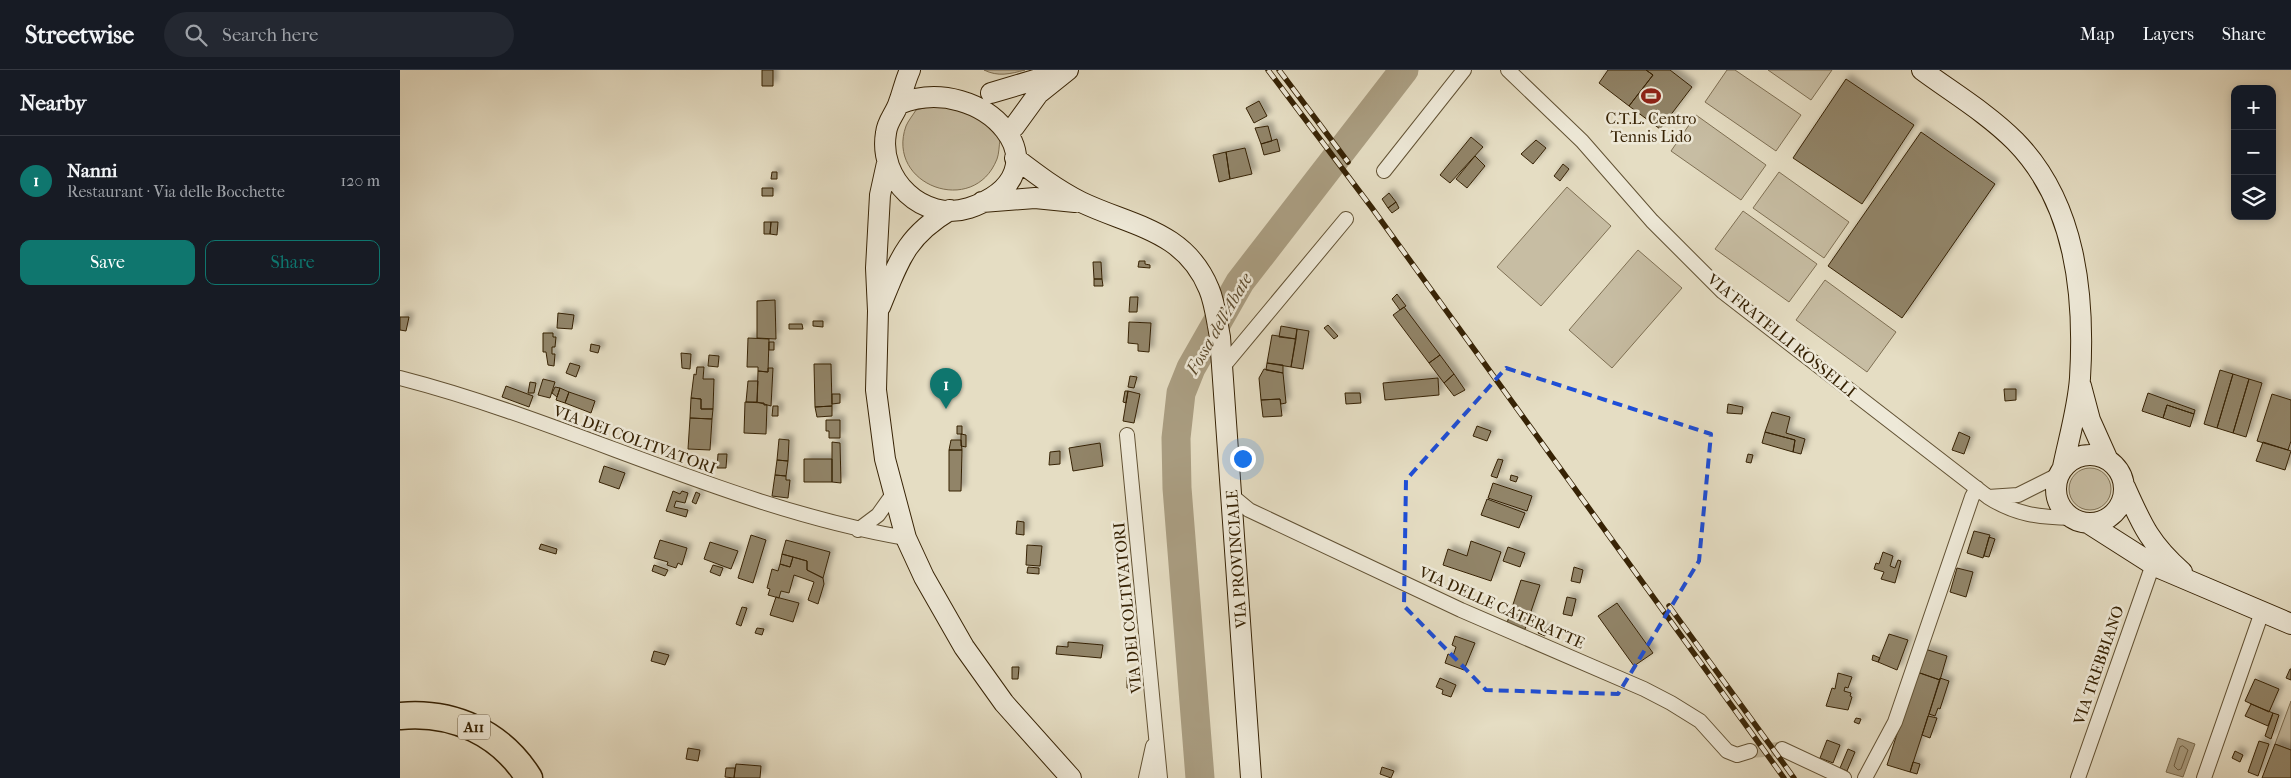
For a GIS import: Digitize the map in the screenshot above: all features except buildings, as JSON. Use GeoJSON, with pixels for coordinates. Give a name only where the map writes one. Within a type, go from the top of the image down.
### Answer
{"type":"FeatureCollection","features":[{"type":"Feature","properties":{"kind":"highway","name":"A11"},"geometry":{"type":"LineString","coordinates":[[400,716],[437,717],[478,729],[511,753],[529,778]]}},
{"type":"Feature","properties":{"kind":"main road"},"geometry":{"type":"LineString","coordinates":[[910,70],[899,104],[891,117],[886,132],[885,148],[887,163],[894,179],[904,192],[918,202],[933,208],[950,210],[966,208],[982,202],[997,191],[1008,176],[1015,158],[1014,128],[1001,102],[991,93],[973,83]]}},
{"type":"Feature","properties":{"kind":"main road"},"geometry":{"type":"LineString","coordinates":[[991,93],[1067,70]]}},
{"type":"Feature","properties":{"kind":"main road"},"geometry":{"type":"LineString","coordinates":[[1014,128],[1038,94],[1067,70]]}},
{"type":"Feature","properties":{"kind":"main road"},"geometry":{"type":"LineString","coordinates":[[1922,70],[1996,123],[2016,143],[2053,193],[2063,216],[2077,268],[2080,297],[2080,379],[2061,471],[2056,485],[2059,503],[2080,521],[2105,520],[2119,509],[2124,498],[2125,487],[2119,470],[2107,458],[2090,420],[2080,379]]}},
{"type":"Feature","properties":{"kind":"main road"},"geometry":{"type":"LineString","coordinates":[[899,104],[918,88],[941,80]]}},
{"type":"Feature","properties":{"kind":"main road","name":"VIA PROVINCIALE"},"geometry":{"type":"LineString","coordinates":[[1015,158],[1040,177],[1084,203],[1157,232],[1190,259],[1209,289],[1220,337],[1251,778]]}},
{"type":"Feature","properties":{"kind":"main road"},"geometry":{"type":"LineString","coordinates":[[887,163],[880,204],[876,268],[878,311],[876,390],[885,460],[906,538],[924,577],[964,647],[1004,703],[1071,778]]}},
{"type":"Feature","properties":{"kind":"main road","name":"VIA PROVINCIALE"},"geometry":{"type":"LineString","coordinates":[[982,202],[1035,198],[1084,203]]}},
{"type":"Feature","properties":{"kind":"main road"},"geometry":{"type":"LineString","coordinates":[[878,311],[906,248],[931,221],[950,210]]}},
{"type":"Feature","properties":{"kind":"main road"},"geometry":{"type":"LineString","coordinates":[[2061,471],[2072,459],[2083,455],[2095,454],[2107,458]]}},
{"type":"Feature","properties":{"kind":"main road","name":"VIA FRATELLI ROSSELLI"},"geometry":{"type":"LineString","coordinates":[[2125,487],[2147,534],[2165,556],[2193,582]]}},
{"type":"Feature","properties":{"kind":"main road","name":"VIA FRATELLI ROSSELLI"},"geometry":{"type":"LineString","coordinates":[[2080,521],[2157,567],[2291,624]]}},
{"type":"Feature","properties":{"kind":"street"},"geometry":{"type":"LineString","coordinates":[[1384,171],[1464,70]]}},
{"type":"Feature","properties":{"kind":"street","name":"VIA FRATELLI ROSSELLI"},"geometry":{"type":"LineString","coordinates":[[1508,70],[1582,141],[1652,221],[1722,292],[1982,492],[2007,509],[2080,521]]}},
{"type":"Feature","properties":{"kind":"street"},"geometry":{"type":"LineString","coordinates":[[1222,368],[1346,219]]}},
{"type":"Feature","properties":{"kind":"street","name":"VIA DEI COLTIVATORI"},"geometry":{"type":"LineString","coordinates":[[400,378],[459,393],[714,486],[858,530],[906,538]]}},
{"type":"Feature","properties":{"kind":"street","name":"VIA DEI COLTIVATORI"},"geometry":{"type":"LineString","coordinates":[[1127,435],[1160,778]]}},
{"type":"Feature","properties":{"kind":"street"},"geometry":{"type":"LineString","coordinates":[[1865,778],[1895,722],[1972,497],[1982,492],[2018,495],[2033,490],[2061,471]]}},
{"type":"Feature","properties":{"kind":"street"},"geometry":{"type":"LineString","coordinates":[[858,530],[878,515],[893,494]]}},
{"type":"Feature","properties":{"kind":"street","name":"VIA DELLE CATERATTE"},"geometry":{"type":"LineString","coordinates":[[1232,496],[1249,510],[1461,610],[1644,689],[1672,703],[1700,721],[1727,751],[1737,755],[1750,751]]}},
{"type":"Feature","properties":{"kind":"street","name":"VIA TREBBIANO"},"geometry":{"type":"LineString","coordinates":[[2078,778],[2151,570],[2157,567]]}},
{"type":"Feature","properties":{"kind":"street"},"geometry":{"type":"LineString","coordinates":[[2204,778],[2262,612]]}},
{"type":"Feature","properties":{"kind":"street"},"geometry":{"type":"LineString","coordinates":[[1146,778],[1157,733]]}},
{"type":"Feature","properties":{"kind":"street"},"geometry":{"type":"LineString","coordinates":[[1782,749],[1844,778]]}},
{"type":"Feature","properties":{"kind":"highlighted area"},"geometry":{"type":"Polygon","coordinates":[[[1506,368],[1711,434],[1699,561],[1618,694],[1486,690],[1404,606],[1406,480],[1506,368]]]}},
{"type":"Feature","properties":{"kind":"shaded area"},"geometry":{"type":"Polygon","coordinates":[[[984,70],[1025,70],[1009,74],[999,74],[984,70]]]}},
{"type":"Feature","properties":{"kind":"shaded area"},"geometry":{"type":"Polygon","coordinates":[[[1727,70],[1735,70],[1801,115],[1776,151],[1705,102],[1727,70]]]}},
{"type":"Feature","properties":{"kind":"shaded area"},"geometry":{"type":"Polygon","coordinates":[[[1768,70],[1832,70],[1811,100],[1768,70]]]}},
{"type":"Feature","properties":{"kind":"shaded area"},"geometry":{"type":"Polygon","coordinates":[[[968,97],[1000,140],[997,159],[986,177],[970,187],[953,190],[935,187],[920,178],[908,164],[903,147],[906,126],[916,110],[968,97]]]}},
{"type":"Feature","properties":{"kind":"shaded area"},"geometry":{"type":"Polygon","coordinates":[[[1696,115],[1766,165],[1741,200],[1671,151],[1696,115]]]}},
{"type":"Feature","properties":{"kind":"shaded area"},"geometry":{"type":"Polygon","coordinates":[[[1779,172],[1849,222],[1824,258],[1753,208],[1779,172]]]}},
{"type":"Feature","properties":{"kind":"shaded area"},"geometry":{"type":"Polygon","coordinates":[[[1567,187],[1611,226],[1541,306],[1497,267],[1567,187]]]}},
{"type":"Feature","properties":{"kind":"shaded area"},"geometry":{"type":"Polygon","coordinates":[[[1743,211],[1817,264],[1789,302],[1715,249],[1743,211]]]}},
{"type":"Feature","properties":{"kind":"shaded area"},"geometry":{"type":"Polygon","coordinates":[[[1638,250],[1682,288],[1612,368],[1569,330],[1638,250]]]}},
{"type":"Feature","properties":{"kind":"shaded area"},"geometry":{"type":"Polygon","coordinates":[[[1825,280],[1896,332],[1867,372],[1796,320],[1825,280]]]}},
{"type":"Feature","properties":{"kind":"shaded area"},"geometry":{"type":"Polygon","coordinates":[[[2094,468],[2102,471],[2108,477],[2111,489],[2108,501],[2102,507],[2086,510],[2078,507],[2072,501],[2069,485],[2072,477],[2078,471],[2094,468]]]}},
{"type":"Feature","properties":{"kind":"shaded area"},"geometry":{"type":"Polygon","coordinates":[[[2291,701],[2291,750],[2275,744],[2291,701]]]}},
{"type":"Feature","properties":{"kind":"water"},"geometry":{"type":"Polygon","coordinates":[[[2178,738],[2195,744],[2183,777],[2166,772],[2178,738]]]}},
{"type":"Feature","properties":{"kind":"waterway","name":"Fossa dell'Abate"},"geometry":{"type":"LineString","coordinates":[[1200,778],[1177,488],[1176,438],[1181,393],[1191,368],[1240,282],[1404,70]]}},
{"type":"Feature","properties":{"kind":"tunnel"},"geometry":{"type":"LineString","coordinates":[[1750,751],[1782,749]]}},
{"type":"Feature","properties":{"kind":"railway"},"geometry":{"type":"LineString","coordinates":[[1268,70],[1372,208],[1784,778]]}},
{"type":"Feature","properties":{"kind":"railway"},"geometry":{"type":"LineString","coordinates":[[1279,70],[1348,162]]}},
{"type":"Feature","properties":{"kind":"railway"},"geometry":{"type":"LineString","coordinates":[[1669,606],[1794,778]]}},
{"type":"Feature","properties":{"kind":"place","name":"C.T.L. Centro Tennis Lido"},"geometry":{"type":"Point","coordinates":[1651,96]}},
{"type":"Feature","properties":{"kind":"place","name":"Nanni"},"geometry":{"type":"Point","coordinates":[946,409]}}]}
